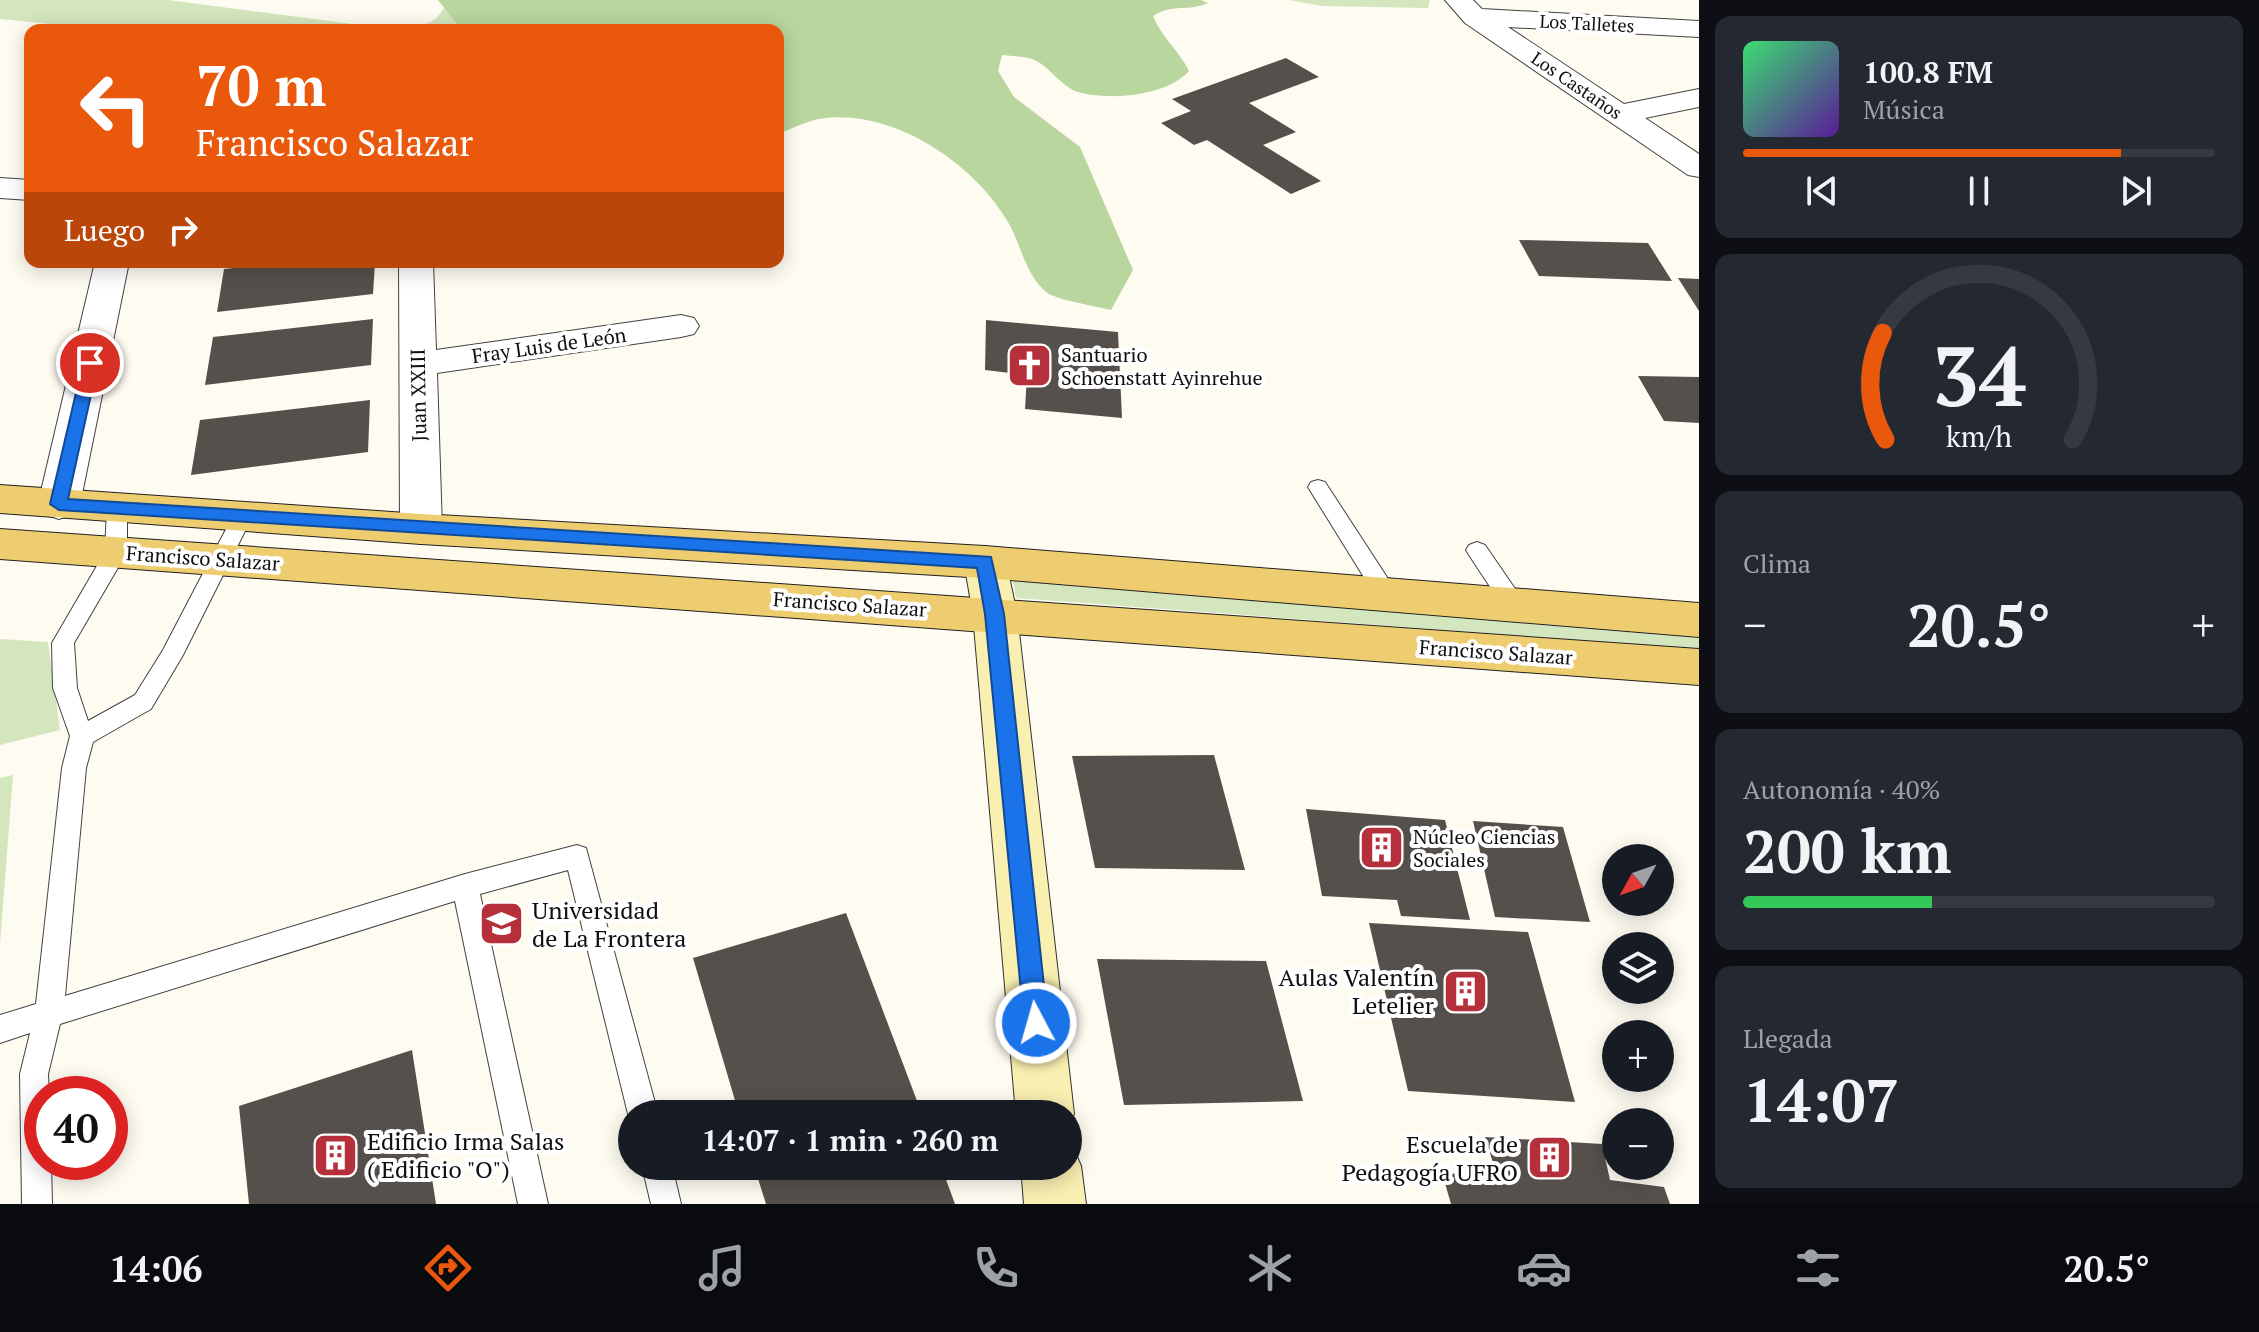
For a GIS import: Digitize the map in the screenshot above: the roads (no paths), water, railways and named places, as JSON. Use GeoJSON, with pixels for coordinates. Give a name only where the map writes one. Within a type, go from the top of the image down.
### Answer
{"type":"FeatureCollection","features":[{"type":"Feature","properties":{"kind":"main road"},"geometry":{"type":"LineString","coordinates":[[0,499],[421,529],[985,562],[1699,620]]}},
{"type":"Feature","properties":{"kind":"main road","name":"Francisco Salazar"},"geometry":{"type":"LineString","coordinates":[[0,544],[1699,667]]}},
{"type":"Feature","properties":{"kind":"street","name":"Los Talletes"},"geometry":{"type":"LineString","coordinates":[[1466,8],[1699,29]]}},
{"type":"Feature","properties":{"kind":"street","name":"Los Castaños"},"geometry":{"type":"LineString","coordinates":[[1466,8],[1699,168]]}},
{"type":"Feature","properties":{"kind":"street"},"geometry":{"type":"LineString","coordinates":[[1620,114],[1699,98]]}},
{"type":"Feature","properties":{"kind":"street"},"geometry":{"type":"LineString","coordinates":[[0,188],[24,190]]}},
{"type":"Feature","properties":{"kind":"street"},"geometry":{"type":"LineString","coordinates":[[59,504],[114,305],[112,268]]}},
{"type":"Feature","properties":{"kind":"street","name":"Juan XXIII"},"geometry":{"type":"LineString","coordinates":[[416,268],[421,529]]}},
{"type":"Feature","properties":{"kind":"street","name":"Fray Luis de León"},"geometry":{"type":"LineString","coordinates":[[418,364],[681,326]]}},
{"type":"Feature","properties":{"kind":"street"},"geometry":{"type":"LineString","coordinates":[[985,562],[995,614],[1044,1100]]}},
{"type":"Feature","properties":{"kind":"street"},"geometry":{"type":"LineString","coordinates":[[1052,1180],[1055,1204]]}},
{"type":"Feature","properties":{"kind":"lane"},"geometry":{"type":"LineString","coordinates":[[1318,487],[1386,594]]}},
{"type":"Feature","properties":{"kind":"lane"},"geometry":{"type":"LineString","coordinates":[[37,1204],[34,1074],[49,1013],[74,768],[82,736],[65,688],[63,643],[116,552],[117,509]]}},
{"type":"Feature","properties":{"kind":"lane"},"geometry":{"type":"LineString","coordinates":[[82,736],[143,702],[172,655],[242,517]]}},
{"type":"Feature","properties":{"kind":"lane"},"geometry":{"type":"LineString","coordinates":[[1477,550],[1514,605]]}},
{"type":"Feature","properties":{"kind":"lane"},"geometry":{"type":"LineString","coordinates":[[0,1029],[465,886],[577,856],[639,1100]]}},
{"type":"Feature","properties":{"kind":"lane"},"geometry":{"type":"LineString","coordinates":[[465,886],[533,1204]]}},
{"type":"Feature","properties":{"kind":"lane"},"geometry":{"type":"LineString","coordinates":[[660,1180],[666,1204]]}},
{"type":"Feature","properties":{"kind":"place","name":"Santuario Schoenstatt Ayinrehue"},"geometry":{"type":"Point","coordinates":[1030,366]}},
{"type":"Feature","properties":{"kind":"place","name":"Núcleo Ciencias Sociales"},"geometry":{"type":"Point","coordinates":[1382,847]}},
{"type":"Feature","properties":{"kind":"place","name":"Universidad de La Frontera"},"geometry":{"type":"Point","coordinates":[501,924]}},
{"type":"Feature","properties":{"kind":"place","name":"Aulas Valentín Letelier"},"geometry":{"type":"Point","coordinates":[1465,991]}},
{"type":"Feature","properties":{"kind":"place","name":"Edificio Irma Salas ( Edificio \"O\")"},"geometry":{"type":"Point","coordinates":[336,1155]}},
{"type":"Feature","properties":{"kind":"place","name":"Escuela de Pedagogía UFRO"},"geometry":{"type":"Point","coordinates":[1549,1158]}}]}
